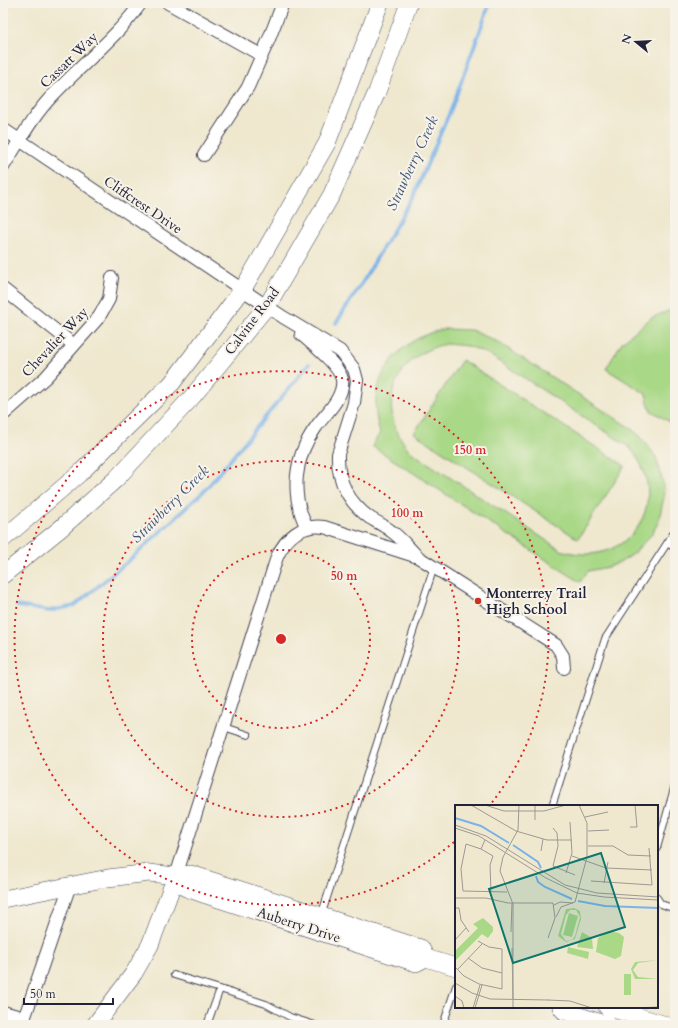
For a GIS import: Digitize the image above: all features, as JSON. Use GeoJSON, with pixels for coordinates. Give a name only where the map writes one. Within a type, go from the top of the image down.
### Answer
{"type":"FeatureCollection","features":[{"type":"Feature","properties":{"kind":"main road","name":"Calvine Road"},"geometry":{"type":"LineString","coordinates":[[3,539],[79,474],[172,383],[243,289],[327,143],[380,3]]}},
{"type":"Feature","properties":{"kind":"main road","name":"Calvine Road"},"geometry":{"type":"LineString","coordinates":[[3,575],[60,529],[116,479],[192,397],[267,306],[332,194],[377,92],[410,3]]}},
{"type":"Feature","properties":{"kind":"main road","name":"Auberry Drive"},"geometry":{"type":"LineString","coordinates":[[3,899],[70,885],[149,873],[176,876],[191,874],[421,948],[426,958]]}},
{"type":"Feature","properties":{"kind":"main road","name":"Auberry Drive"},"geometry":{"type":"LineString","coordinates":[[176,876],[186,888],[206,895],[416,963],[426,958],[455,967]]}},
{"type":"Feature","properties":{"kind":"main road"},"geometry":{"type":"LineString","coordinates":[[95,1025],[134,973],[150,945],[176,876]]}},
{"type":"Feature","properties":{"kind":"main road"},"geometry":{"type":"LineString","coordinates":[[562,1008],[564,1011],[608,1025]]}},
{"type":"Feature","properties":{"kind":"main road"},"geometry":{"type":"LineString","coordinates":[[610,1008],[666,1025]]}},
{"type":"Feature","properties":{"kind":"street","name":"Cassatt Way"},"geometry":{"type":"LineString","coordinates":[[3,167],[39,111],[54,94],[115,36],[141,3]]}},
{"type":"Feature","properties":{"kind":"street"},"geometry":{"type":"LineString","coordinates":[[168,3],[261,55]]}},
{"type":"Feature","properties":{"kind":"street"},"geometry":{"type":"LineString","coordinates":[[204,155],[233,113],[248,87],[283,3]]}},
{"type":"Feature","properties":{"kind":"street","name":"Cliffcrest Drive"},"geometry":{"type":"LineString","coordinates":[[3,129],[286,319]]}},
{"type":"Feature","properties":{"kind":"street","name":"Chevalier Way"},"geometry":{"type":"LineString","coordinates":[[3,415],[46,377],[99,317],[105,308],[112,278]]}},
{"type":"Feature","properties":{"kind":"street"},"geometry":{"type":"LineString","coordinates":[[3,289],[74,345]]}},
{"type":"Feature","properties":{"kind":"street"},"geometry":{"type":"LineString","coordinates":[[286,319],[337,369],[342,379],[340,394],[308,438],[300,459],[296,480],[297,501],[300,514],[307,528]]}},
{"type":"Feature","properties":{"kind":"street"},"geometry":{"type":"LineString","coordinates":[[286,319],[340,351],[349,360],[354,369],[357,380],[354,403],[338,454],[338,468],[342,483],[348,496],[358,508],[391,530],[418,557],[556,646],[564,656],[564,668]]}},
{"type":"Feature","properties":{"kind":"street"},"geometry":{"type":"LineString","coordinates":[[176,876],[280,550],[289,538],[307,528],[318,526],[333,529],[418,557]]}},
{"type":"Feature","properties":{"kind":"street"},"geometry":{"type":"LineString","coordinates":[[3,1012],[23,1021],[70,885]]}},
{"type":"Feature","properties":{"kind":"lane"},"geometry":{"type":"LineString","coordinates":[[552,805],[605,640],[675,531]]}},
{"type":"Feature","properties":{"kind":"lane"},"geometry":{"type":"LineString","coordinates":[[667,543],[675,548]]}},
{"type":"Feature","properties":{"kind":"lane"},"geometry":{"type":"LineString","coordinates":[[321,916],[434,567]]}},
{"type":"Feature","properties":{"kind":"lane"},"geometry":{"type":"LineString","coordinates":[[224,727],[248,735]]}},
{"type":"Feature","properties":{"kind":"lane"},"geometry":{"type":"LineString","coordinates":[[658,845],[675,785]]}},
{"type":"Feature","properties":{"kind":"lane"},"geometry":{"type":"LineString","coordinates":[[658,900],[661,904],[675,909]]}},
{"type":"Feature","properties":{"kind":"lane"},"geometry":{"type":"LineString","coordinates":[[174,975],[266,1004],[290,1017],[315,1025]]}},
{"type":"Feature","properties":{"kind":"lane"},"geometry":{"type":"LineString","coordinates":[[207,1025],[220,989]]}},
{"type":"Feature","properties":{"kind":"lane"},"geometry":{"type":"LineString","coordinates":[[443,1025],[455,989]]}},
{"type":"Feature","properties":{"kind":"green space"},"geometry":{"type":"Polygon","coordinates":[[[675,308],[675,425],[650,410],[646,394],[606,369],[622,342],[651,318],[675,308]]]}},
{"type":"Feature","properties":{"kind":"green space"},"geometry":{"type":"Polygon","coordinates":[[[444,329],[471,330],[496,341],[629,427],[640,436],[656,457],[663,483],[664,497],[658,523],[651,535],[632,555],[621,562],[608,567],[588,571],[580,582],[372,446],[380,433],[376,415],[376,397],[380,381],[387,366],[411,343],[426,335],[444,329]],[[446,344],[427,350],[413,360],[401,372],[394,387],[392,403],[393,420],[400,436],[411,452],[561,550],[585,554],[606,551],[624,541],[638,527],[646,509],[648,489],[642,468],[629,447],[488,354],[468,346],[446,344]]]}},
{"type":"Feature","properties":{"kind":"green space"},"geometry":{"type":"Polygon","coordinates":[[[462,360],[625,466],[578,539],[414,433],[462,360]]]}},
{"type":"Feature","properties":{"kind":"waterway","name":"Strawberry Creek"},"geometry":{"type":"LineString","coordinates":[[336,323],[362,283],[413,197],[452,107],[490,3]]}},
{"type":"Feature","properties":{"kind":"waterway","name":"Strawberry Creek"},"geometry":{"type":"LineString","coordinates":[[17,606],[49,611],[74,606],[132,558],[205,490],[309,364]]}},
{"type":"Feature","properties":{"kind":"place","name":"Monterrey Trail High School"},"geometry":{"type":"Point","coordinates":[478,601]}}]}
